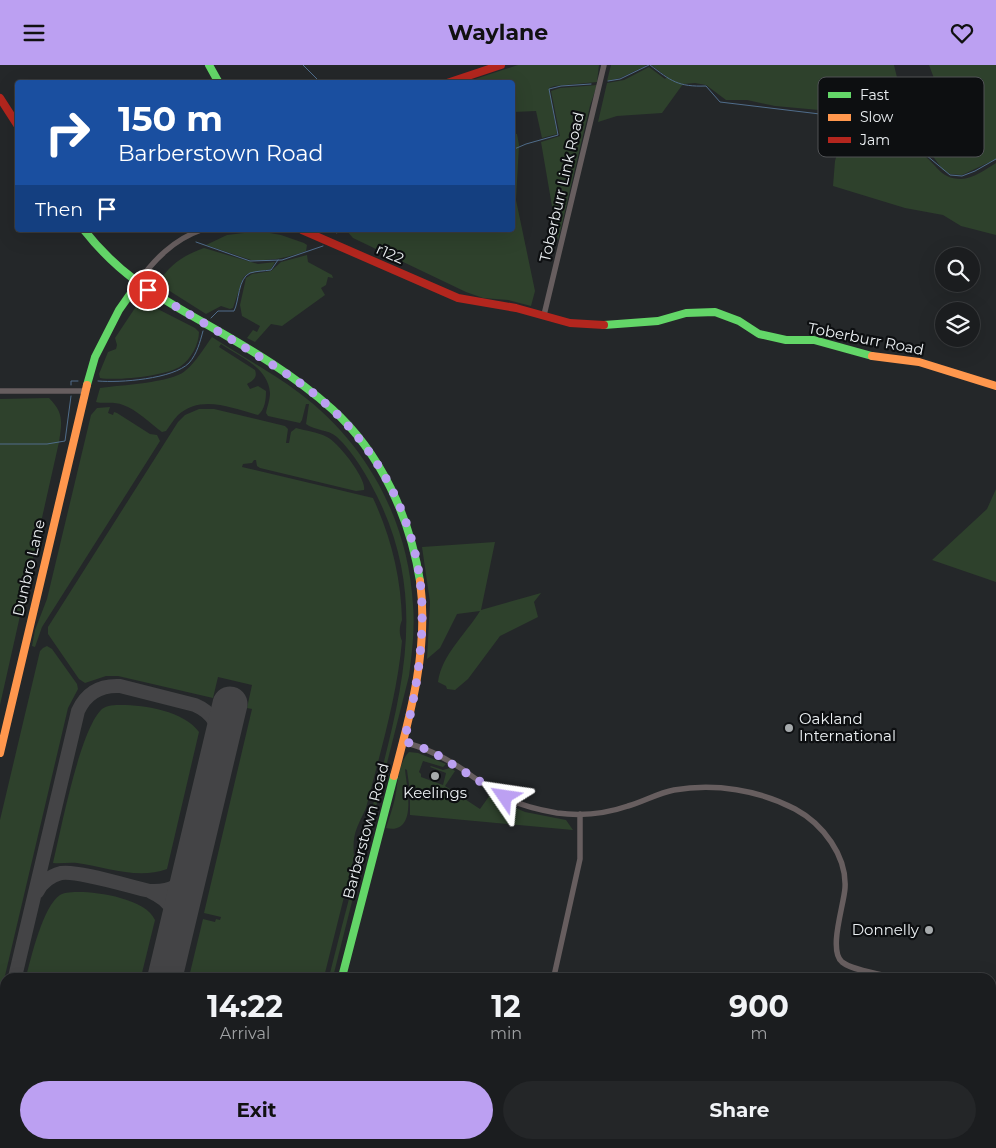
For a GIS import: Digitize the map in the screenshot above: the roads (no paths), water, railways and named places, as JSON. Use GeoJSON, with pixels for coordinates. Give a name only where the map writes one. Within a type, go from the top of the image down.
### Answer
{"type":"FeatureCollection","features":[{"type":"Feature","properties":{"kind":"main road"},"geometry":{"type":"LineString","coordinates":[[209,65],[218,80]]}},
{"type":"Feature","properties":{"kind":"main road"},"geometry":{"type":"LineString","coordinates":[[457,80],[501,65]]}},
{"type":"Feature","properties":{"kind":"main road"},"geometry":{"type":"LineString","coordinates":[[0,98],[15,121]]}},
{"type":"Feature","properties":{"kind":"main road","name":"Barberstown Road"},"geometry":{"type":"LineString","coordinates":[[86,232],[109,259],[138,283],[306,387],[346,423],[360,440],[386,479],[409,532],[419,578],[422,605],[420,651],[414,698],[343,973]]}},
{"type":"Feature","properties":{"kind":"main road","name":"r122"},"geometry":{"type":"LineString","coordinates":[[307,232],[441,291]]}},
{"type":"Feature","properties":{"kind":"main road","name":"Dunbro Lane"},"geometry":{"type":"LineString","coordinates":[[0,753],[85,391],[95,357],[108,329],[138,283]]}},
{"type":"Feature","properties":{"kind":"main road","name":"Toberburr Road"},"geometry":{"type":"LineString","coordinates":[[441,291],[475,302],[516,307],[570,323],[596,326],[658,321],[686,313],[714,312],[739,321],[759,334],[786,340],[814,340],[877,357],[919,362],[996,386]]}},
{"type":"Feature","properties":{"kind":"street","name":"Toberburr Link Road"},"geometry":{"type":"LineString","coordinates":[[544,315],[604,65]]}},
{"type":"Feature","properties":{"kind":"street"},"geometry":{"type":"LineString","coordinates":[[138,283],[156,260],[178,242],[197,232]]}},
{"type":"Feature","properties":{"kind":"street"},"geometry":{"type":"LineString","coordinates":[[0,391],[85,391]]}},
{"type":"Feature","properties":{"kind":"street"},"geometry":{"type":"LineString","coordinates":[[404,741],[431,751],[515,802],[549,811],[580,814],[603,812],[627,807],[674,791],[706,787],[743,791],[790,806],[810,819],[821,830],[834,845],[842,862],[846,887],[837,940],[837,956],[849,966],[876,973]]}},
{"type":"Feature","properties":{"kind":"street"},"geometry":{"type":"LineString","coordinates":[[555,973],[580,859],[580,814]]}},
{"type":"Feature","properties":{"kind":"waterway"},"geometry":{"type":"LineString","coordinates":[[303,65],[318,80]]}},
{"type":"Feature","properties":{"kind":"waterway"},"geometry":{"type":"LineString","coordinates":[[608,81],[620,79],[649,65]]}},
{"type":"Feature","properties":{"kind":"waterway"},"geometry":{"type":"LineString","coordinates":[[650,65],[675,82],[706,86],[720,102],[818,114]]}},
{"type":"Feature","properties":{"kind":"waterway"},"geometry":{"type":"LineString","coordinates":[[515,149],[558,135],[549,89],[561,86],[591,84]]}},
{"type":"Feature","properties":{"kind":"waterway"},"geometry":{"type":"LineString","coordinates":[[928,157],[950,175],[962,176],[996,159]]}},
{"type":"Feature","properties":{"kind":"waterway"},"geometry":{"type":"LineString","coordinates":[[196,242],[250,261],[282,260],[323,246]]}},
{"type":"Feature","properties":{"kind":"waterway"},"geometry":{"type":"LineString","coordinates":[[211,318],[218,311],[234,311],[241,285],[246,276],[252,272],[271,270],[278,260]]}},
{"type":"Feature","properties":{"kind":"waterway"},"geometry":{"type":"LineString","coordinates":[[98,381],[146,379],[171,373],[189,363],[198,348],[203,331]]}},
{"type":"Feature","properties":{"kind":"waterway"},"geometry":{"type":"LineString","coordinates":[[71,385],[71,381],[78,381]]}},
{"type":"Feature","properties":{"kind":"waterway"},"geometry":{"type":"LineString","coordinates":[[0,444],[47,444],[65,441],[71,396]]}},
{"type":"Feature","properties":{"kind":"place","name":"Oakland International"},"geometry":{"type":"Point","coordinates":[789,728]}},
{"type":"Feature","properties":{"kind":"place","name":"Keelings"},"geometry":{"type":"Point","coordinates":[435,776]}},
{"type":"Feature","properties":{"kind":"place","name":"Donnelly"},"geometry":{"type":"Point","coordinates":[929,930]}}]}
